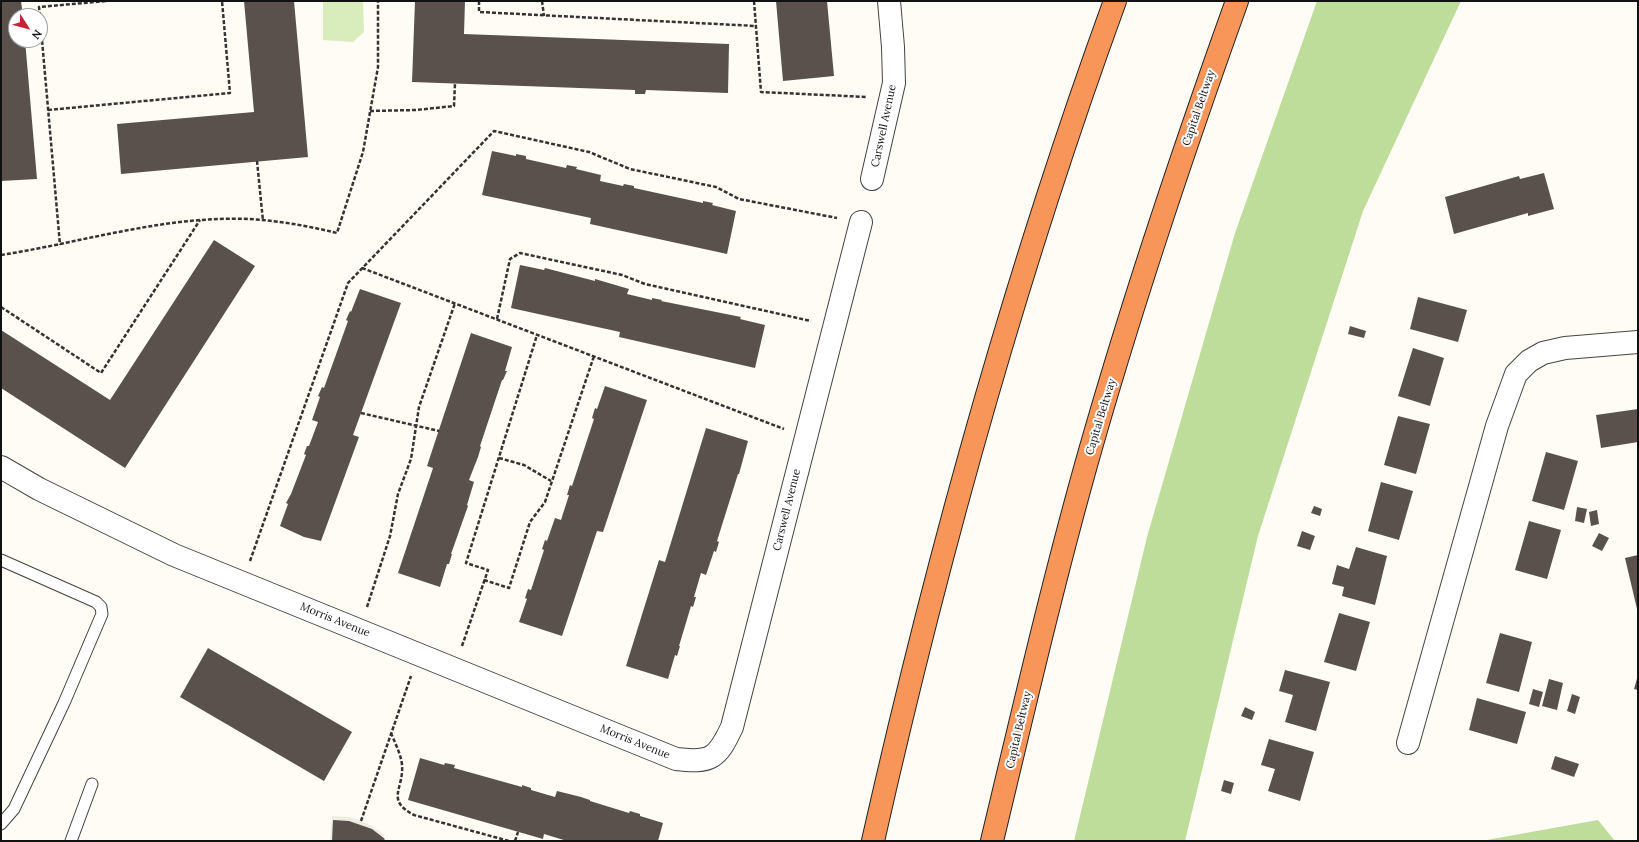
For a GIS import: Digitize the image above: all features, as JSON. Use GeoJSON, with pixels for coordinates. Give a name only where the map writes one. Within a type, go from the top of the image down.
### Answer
{"type":"FeatureCollection","features":[{"type":"Feature","properties":{"kind":"highway"},"geometry":{"type":"LineString","coordinates":[[873,841],[924,625],[977,431],[1038,229],[1082,93],[1115,1]]}},
{"type":"Feature","properties":{"kind":"highway","name":"Capital Beltway"},"geometry":{"type":"LineString","coordinates":[[992,841],[1034,666],[1086,466],[1135,300],[1175,179],[1237,1]]}},
{"type":"Feature","properties":{"kind":"street","name":"Carswell Avenue"},"geometry":{"type":"LineString","coordinates":[[872,179],[892,98],[894,83],[889,1]]}},
{"type":"Feature","properties":{"kind":"street","name":"Carswell Avenue"},"geometry":{"type":"LineString","coordinates":[[676,759],[698,761],[711,757],[722,748],[732,727],[861,222]]}},
{"type":"Feature","properties":{"kind":"street"},"geometry":{"type":"LineString","coordinates":[[1408,743],[1497,426],[1516,374],[1529,361],[1543,353],[1565,348],[1638,342]]}},
{"type":"Feature","properties":{"kind":"street","name":"Morris Avenue"},"geometry":{"type":"LineString","coordinates":[[1,467],[39,489],[174,555],[676,759]]}},
{"type":"Feature","properties":{"kind":"lane"},"geometry":{"type":"LineString","coordinates":[[1,560],[96,602],[101,607],[102,614],[64,703],[14,809],[1,824]]}},
{"type":"Feature","properties":{"kind":"lane"},"geometry":{"type":"LineString","coordinates":[[71,841],[92,784]]}},
{"type":"Feature","properties":{"kind":"path"},"geometry":{"type":"LineString","coordinates":[[39,8],[106,1]]}},
{"type":"Feature","properties":{"kind":"path"},"geometry":{"type":"LineString","coordinates":[[48,110],[230,93],[222,1]]}},
{"type":"Feature","properties":{"kind":"path"},"geometry":{"type":"LineString","coordinates":[[1,255],[155,226],[222,218],[300,224],[337,233],[363,152],[378,67],[378,1]]}},
{"type":"Feature","properties":{"kind":"path"},"geometry":{"type":"LineString","coordinates":[[479,1],[478,12],[756,26]]}},
{"type":"Feature","properties":{"kind":"path"},"geometry":{"type":"LineString","coordinates":[[542,1],[544,16]]}},
{"type":"Feature","properties":{"kind":"path"},"geometry":{"type":"LineString","coordinates":[[754,1],[762,92],[892,98]]}},
{"type":"Feature","properties":{"kind":"path"},"geometry":{"type":"LineString","coordinates":[[43,48],[60,245]]}},
{"type":"Feature","properties":{"kind":"path"},"geometry":{"type":"LineString","coordinates":[[370,111],[416,110],[454,106],[455,83]]}},
{"type":"Feature","properties":{"kind":"path"},"geometry":{"type":"LineString","coordinates":[[242,582],[348,283],[494,131],[589,152],[630,168],[716,187],[738,199],[861,222]]}},
{"type":"Feature","properties":{"kind":"path"},"geometry":{"type":"LineString","coordinates":[[257,161],[263,221]]}},
{"type":"Feature","properties":{"kind":"path"},"geometry":{"type":"LineString","coordinates":[[1,307],[101,373],[201,220]]}},
{"type":"Feature","properties":{"kind":"path"},"geometry":{"type":"LineString","coordinates":[[496,319],[510,259],[520,254],[622,275],[645,284],[834,326]]}},
{"type":"Feature","properties":{"kind":"path"},"geometry":{"type":"LineString","coordinates":[[362,268],[805,437]]}},
{"type":"Feature","properties":{"kind":"path"},"geometry":{"type":"LineString","coordinates":[[359,630],[390,536],[398,494],[412,459],[419,407],[455,303]]}},
{"type":"Feature","properties":{"kind":"path"},"geometry":{"type":"LineString","coordinates":[[454,669],[488,570],[466,563],[537,335]]}},
{"type":"Feature","properties":{"kind":"path"},"geometry":{"type":"LineString","coordinates":[[484,580],[509,588],[530,522],[545,502],[594,356]]}},
{"type":"Feature","properties":{"kind":"path"},"geometry":{"type":"LineString","coordinates":[[361,413],[438,431]]}},
{"type":"Feature","properties":{"kind":"path"},"geometry":{"type":"LineString","coordinates":[[499,458],[524,465],[551,481]]}},
{"type":"Feature","properties":{"kind":"path"},"geometry":{"type":"LineString","coordinates":[[361,821],[419,654]]}},
{"type":"Feature","properties":{"kind":"path"},"geometry":{"type":"LineString","coordinates":[[392,733],[402,766],[397,793],[398,804],[414,815],[509,841]]}},
{"type":"Feature","properties":{"kind":"path"},"geometry":{"type":"LineString","coordinates":[[515,841],[518,832]]}},
{"type":"Feature","properties":{"kind":"green space"},"geometry":{"type":"Polygon","coordinates":[[[323,1],[363,1],[364,32],[353,42],[323,40],[323,1]]]}},
{"type":"Feature","properties":{"kind":"green space"},"geometry":{"type":"Polygon","coordinates":[[[1317,1],[1461,1],[1363,211],[1258,536],[1185,841],[1074,841],[1147,537],[1235,233],[1317,1]]]}},
{"type":"Feature","properties":{"kind":"green space"},"geometry":{"type":"Polygon","coordinates":[[[1598,820],[1615,841],[1481,841],[1598,820]]]}},
{"type":"Feature","properties":{"kind":"shaded area"},"geometry":{"type":"Polygon","coordinates":[[[332,816],[350,817],[370,825],[385,835],[381,841],[330,841],[332,816]]]}},
{"type":"Feature","properties":{"kind":"building"},"geometry":{"type":"Polygon","coordinates":[[[1,1],[21,1],[22,8],[8,8],[8,48],[26,48],[37,179],[1,181],[1,1]]]}},
{"type":"Feature","properties":{"kind":"building"},"geometry":{"type":"Polygon","coordinates":[[[244,1],[294,1],[308,157],[121,174],[117,124],[254,112],[244,1]]]}},
{"type":"Feature","properties":{"kind":"building"},"geometry":{"type":"Polygon","coordinates":[[[415,1],[465,1],[464,34],[729,44],[728,93],[646,90],[645,94],[635,94],[635,90],[412,82],[415,1]]]}},
{"type":"Feature","properties":{"kind":"building"},"geometry":{"type":"Polygon","coordinates":[[[776,1],[827,1],[834,76],[783,81],[776,1]]]}},
{"type":"Feature","properties":{"kind":"building"},"geometry":{"type":"Polygon","coordinates":[[[492,151],[516,156],[516,154],[526,156],[526,159],[566,168],[567,165],[577,167],[576,169],[601,175],[600,181],[623,186],[624,184],[634,186],[634,188],[703,203],[703,201],[713,203],[712,205],[736,211],[727,254],[590,224],[591,218],[482,195],[492,151]]]}},
{"type":"Feature","properties":{"kind":"building"},"geometry":{"type":"Polygon","coordinates":[[[1544,173],[1554,209],[1528,216],[1528,213],[1454,234],[1445,197],[1519,176],[1520,179],[1544,173]]]}},
{"type":"Feature","properties":{"kind":"building"},"geometry":{"type":"Polygon","coordinates":[[[214,240],[255,266],[125,468],[1,388],[1,330],[110,400],[214,240]]]}},
{"type":"Feature","properties":{"kind":"building"},"geometry":{"type":"Polygon","coordinates":[[[520,265],[544,270],[545,268],[595,281],[595,279],[629,289],[627,294],[741,317],[740,319],[765,325],[755,368],[619,337],[620,332],[511,308],[520,265]]]}},
{"type":"Feature","properties":{"kind":"building"},"geometry":{"type":"Polygon","coordinates":[[[360,289],[401,303],[353,435],[359,437],[321,541],[304,537],[280,526],[288,504],[286,503],[306,455],[304,454],[307,446],[309,446],[318,422],[312,420],[320,397],[318,396],[322,387],[324,388],[348,321],[346,320],[350,311],[351,312],[360,289]]]}},
{"type":"Feature","properties":{"kind":"building"},"geometry":{"type":"Polygon","coordinates":[[[1418,297],[1467,310],[1458,342],[1410,329],[1418,297]]]}},
{"type":"Feature","properties":{"kind":"building"},"geometry":{"type":"Polygon","coordinates":[[[1350,326],[1366,331],[1364,338],[1348,334],[1350,326]]]}},
{"type":"Feature","properties":{"kind":"building"},"geometry":{"type":"Polygon","coordinates":[[[471,333],[512,347],[505,371],[507,371],[502,380],[480,446],[478,457],[469,480],[474,482],[467,505],[468,506],[440,587],[398,573],[433,468],[427,466],[471,333]]]}},
{"type":"Feature","properties":{"kind":"building"},"geometry":{"type":"Polygon","coordinates":[[[1413,348],[1444,358],[1430,406],[1398,396],[1413,348]]]}},
{"type":"Feature","properties":{"kind":"building"},"geometry":{"type":"Polygon","coordinates":[[[605,386],[647,400],[603,532],[597,531],[562,636],[519,622],[527,599],[525,598],[528,589],[531,590],[544,550],[542,549],[545,540],[547,541],[555,518],[561,520],[569,495],[567,495],[570,485],[572,486],[594,419],[592,418],[595,408],[597,409],[605,386]]]}},
{"type":"Feature","properties":{"kind":"building"},"geometry":{"type":"Polygon","coordinates":[[[1638,409],[1638,442],[1601,448],[1596,415],[1638,409]]]}},
{"type":"Feature","properties":{"kind":"building"},"geometry":{"type":"Polygon","coordinates":[[[1398,416],[1430,424],[1416,474],[1384,465],[1398,416]]]}},
{"type":"Feature","properties":{"kind":"building"},"geometry":{"type":"Polygon","coordinates":[[[706,428],[748,441],[717,541],[719,542],[716,552],[714,551],[706,575],[701,573],[694,597],[696,597],[693,607],[691,606],[677,656],[675,655],[668,679],[626,666],[659,560],[665,562],[706,428]]]}},
{"type":"Feature","properties":{"kind":"building"},"geometry":{"type":"Polygon","coordinates":[[[1546,452],[1578,461],[1564,510],[1532,501],[1546,452]]]}},
{"type":"Feature","properties":{"kind":"building"},"geometry":{"type":"Polygon","coordinates":[[[1381,482],[1413,491],[1399,540],[1368,531],[1381,482]]]}},
{"type":"Feature","properties":{"kind":"building"},"geometry":{"type":"Polygon","coordinates":[[[1314,506],[1322,509],[1320,516],[1311,513],[1314,506]]]}},
{"type":"Feature","properties":{"kind":"building"},"geometry":{"type":"Polygon","coordinates":[[[1577,507],[1587,509],[1584,523],[1575,521],[1577,507]]]}},
{"type":"Feature","properties":{"kind":"building"},"geometry":{"type":"Polygon","coordinates":[[[1597,510],[1599,524],[1591,526],[1589,512],[1597,510]]]}},
{"type":"Feature","properties":{"kind":"building"},"geometry":{"type":"Polygon","coordinates":[[[1529,521],[1561,530],[1547,579],[1515,570],[1529,521]]]}},
{"type":"Feature","properties":{"kind":"building"},"geometry":{"type":"Polygon","coordinates":[[[1302,531],[1315,536],[1310,550],[1297,546],[1302,531]]]}},
{"type":"Feature","properties":{"kind":"building"},"geometry":{"type":"Polygon","coordinates":[[[1599,533],[1609,538],[1602,551],[1592,546],[1599,533]]]}},
{"type":"Feature","properties":{"kind":"building"},"geometry":{"type":"Polygon","coordinates":[[[1356,547],[1387,556],[1375,605],[1342,596],[1344,587],[1332,584],[1337,565],[1349,569],[1356,547]]]}},
{"type":"Feature","properties":{"kind":"building"},"geometry":{"type":"Polygon","coordinates":[[[1638,555],[1638,608],[1637,609],[1625,558],[1638,555]]]}},
{"type":"Feature","properties":{"kind":"building"},"geometry":{"type":"Polygon","coordinates":[[[1339,613],[1370,622],[1356,671],[1324,662],[1339,613]]]}},
{"type":"Feature","properties":{"kind":"building"},"geometry":{"type":"Polygon","coordinates":[[[1500,633],[1532,642],[1519,692],[1486,683],[1500,633]]]}},
{"type":"Feature","properties":{"kind":"building"},"geometry":{"type":"Polygon","coordinates":[[[208,648],[352,732],[324,781],[180,697],[208,648]]]}},
{"type":"Feature","properties":{"kind":"building"},"geometry":{"type":"Polygon","coordinates":[[[1285,670],[1330,682],[1316,731],[1285,722],[1293,695],[1279,691],[1285,670]]]}},
{"type":"Feature","properties":{"kind":"building"},"geometry":{"type":"Polygon","coordinates":[[[1638,675],[1638,690],[1634,689],[1638,675]]]}},
{"type":"Feature","properties":{"kind":"building"},"geometry":{"type":"Polygon","coordinates":[[[1549,679],[1563,683],[1557,710],[1542,706],[1549,679]]]}},
{"type":"Feature","properties":{"kind":"building"},"geometry":{"type":"Polygon","coordinates":[[[1533,689],[1543,692],[1539,707],[1529,704],[1533,689]]]}},
{"type":"Feature","properties":{"kind":"building"},"geometry":{"type":"Polygon","coordinates":[[[1572,694],[1580,697],[1575,714],[1567,711],[1572,694]]]}},
{"type":"Feature","properties":{"kind":"building"},"geometry":{"type":"Polygon","coordinates":[[[1477,698],[1526,712],[1517,744],[1469,730],[1477,698]]]}},
{"type":"Feature","properties":{"kind":"building"},"geometry":{"type":"Polygon","coordinates":[[[1245,707],[1255,712],[1252,720],[1241,716],[1245,707]]]}},
{"type":"Feature","properties":{"kind":"building"},"geometry":{"type":"Polygon","coordinates":[[[1269,739],[1314,752],[1300,801],[1268,791],[1275,769],[1261,765],[1269,739]]]}},
{"type":"Feature","properties":{"kind":"building"},"geometry":{"type":"Polygon","coordinates":[[[1555,756],[1579,764],[1574,777],[1551,769],[1555,756]]]}},
{"type":"Feature","properties":{"kind":"building"},"geometry":{"type":"Polygon","coordinates":[[[420,758],[444,765],[445,763],[455,765],[454,768],[522,787],[522,785],[531,788],[531,790],[555,797],[557,791],[581,797],[629,813],[630,811],[640,814],[640,816],[663,823],[658,841],[567,841],[544,834],[543,839],[408,800],[420,758]]]}},
{"type":"Feature","properties":{"kind":"building"},"geometry":{"type":"Polygon","coordinates":[[[1224,780],[1234,783],[1231,794],[1221,791],[1224,780]]]}},
{"type":"Feature","properties":{"kind":"building"},"geometry":{"type":"Polygon","coordinates":[[[333,820],[349,821],[372,829],[385,839],[383,841],[332,841],[333,820]]]}}]}
